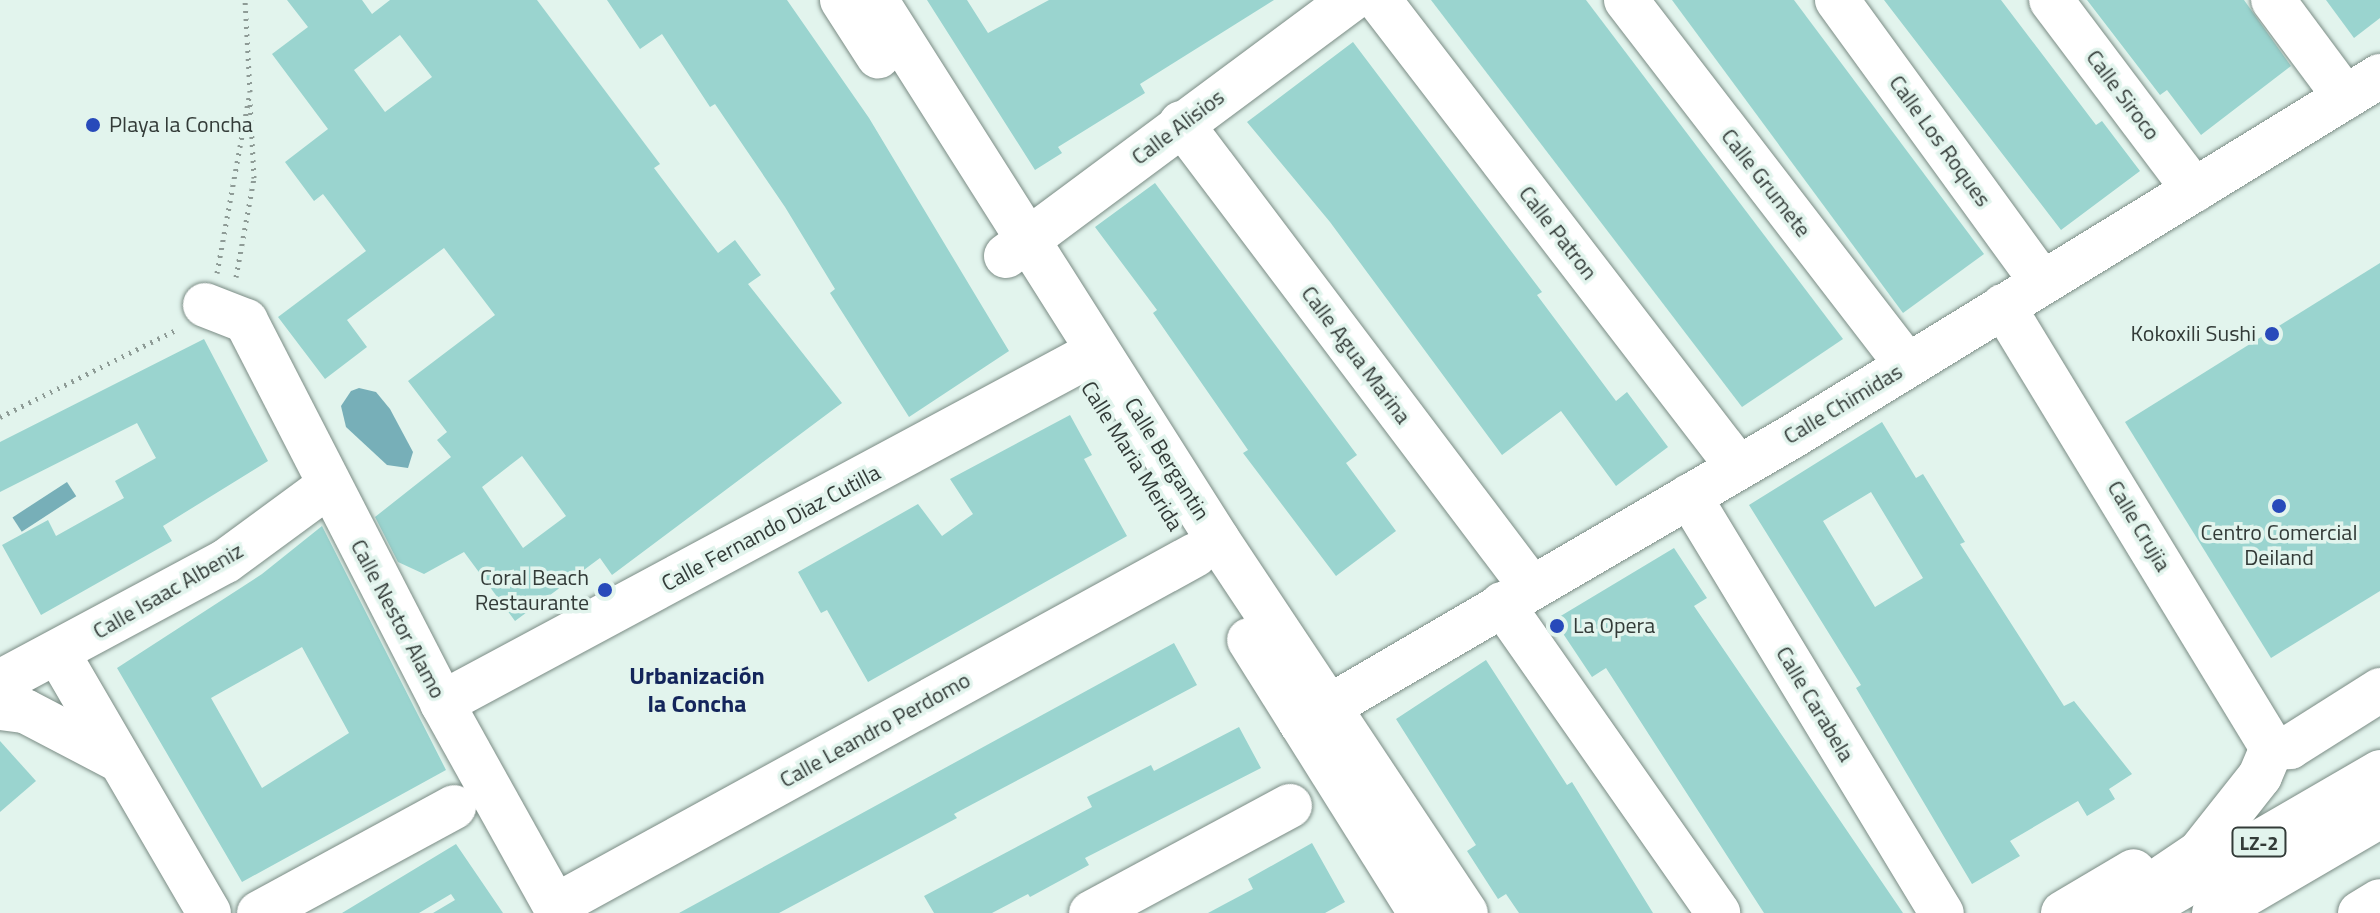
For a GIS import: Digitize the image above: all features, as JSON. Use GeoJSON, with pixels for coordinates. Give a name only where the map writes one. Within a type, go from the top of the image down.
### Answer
{"type":"FeatureCollection","features":[{"type":"Feature","properties":{"kind":"main road","name":"Calle Alisios"},"geometry":{"type":"LineString","coordinates":[[1017,248],[1181,123],[1351,0]]}},
{"type":"Feature","properties":{"kind":"main road","name":"Calle Patron"},"geometry":{"type":"LineString","coordinates":[[1379,0],[1738,467]]}},
{"type":"Feature","properties":{"kind":"main road","name":"Calle Grumete"},"geometry":{"type":"LineString","coordinates":[[1626,0],[1907,365]]}},
{"type":"Feature","properties":{"kind":"main road","name":"Calle Los Roques"},"geometry":{"type":"LineString","coordinates":[[1837,0],[2042,282]]}},
{"type":"Feature","properties":{"kind":"main road","name":"Calle Siroco"},"geometry":{"type":"LineString","coordinates":[[2051,0],[2194,190]]}},
{"type":"Feature","properties":{"kind":"main road"},"geometry":{"type":"LineString","coordinates":[[2273,0],[2363,86]]}},
{"type":"Feature","properties":{"kind":"main road","name":"Calle Bergantin"},"geometry":{"type":"LineString","coordinates":[[864,9],[1316,715],[1466,913]]}},
{"type":"Feature","properties":{"kind":"main road","name":"Calle Chimidas"},"geometry":{"type":"LineString","coordinates":[[1316,715],[1738,467],[2363,86]]}},
{"type":"Feature","properties":{"kind":"main road","name":"Calle Agua Marina"},"geometry":{"type":"LineString","coordinates":[[1181,123],[1516,596],[1718,913]]}},
{"type":"Feature","properties":{"kind":"main road"},"geometry":{"type":"LineString","coordinates":[[205,305],[246,321]]}},
{"type":"Feature","properties":{"kind":"main road","name":"Calle Crujia"},"geometry":{"type":"LineString","coordinates":[[2003,306],[2272,748]]}},
{"type":"Feature","properties":{"kind":"main road","name":"Calle Nestor Alamo"},"geometry":{"type":"LineString","coordinates":[[246,321],[442,703],[557,909]]}},
{"type":"Feature","properties":{"kind":"main road","name":"Calle Maria Merida"},"geometry":{"type":"LineString","coordinates":[[1086,358],[1195,555],[1316,715],[1377,843],[1420,913]]}},
{"type":"Feature","properties":{"kind":"main road","name":"Calle Fernando Diaz Cutilla"},"geometry":{"type":"LineString","coordinates":[[442,703],[1086,358]]}},
{"type":"Feature","properties":{"kind":"main road","name":"Calle Isaac Albeniz"},"geometry":{"type":"LineString","coordinates":[[0,682],[59,655],[226,561],[328,486]]}},
{"type":"Feature","properties":{"kind":"main road","name":"Calle Carabela"},"geometry":{"type":"LineString","coordinates":[[1689,496],[1942,913]]}},
{"type":"Feature","properties":{"kind":"main road","name":"Calle Leandro Perdomo"},"geometry":{"type":"LineString","coordinates":[[557,909],[1195,555]]}},
{"type":"Feature","properties":{"kind":"main road"},"geometry":{"type":"LineString","coordinates":[[59,655],[209,913]]}},
{"type":"Feature","properties":{"kind":"main road"},"geometry":{"type":"LineString","coordinates":[[2110,913],[2200,852],[2235,810],[2272,748],[2290,747],[2380,690]]}},
{"type":"Feature","properties":{"kind":"main road"},"geometry":{"type":"LineString","coordinates":[[0,708],[38,717],[119,760]]}},
{"type":"Feature","properties":{"kind":"main road"},"geometry":{"type":"LineString","coordinates":[[1290,806],[1303,751],[1316,715]]}},
{"type":"Feature","properties":{"kind":"main road","name":"LZ-2"},"geometry":{"type":"LineString","coordinates":[[2137,913],[2380,772]]}},
{"type":"Feature","properties":{"kind":"main road"},"geometry":{"type":"LineString","coordinates":[[1091,913],[1290,806],[1352,822],[1377,843]]}},
{"type":"Feature","properties":{"kind":"main road"},"geometry":{"type":"LineString","coordinates":[[259,913],[454,807]]}},
{"type":"Feature","properties":{"kind":"main road"},"geometry":{"type":"LineString","coordinates":[[2063,913],[2235,810]]}},
{"type":"Feature","properties":{"kind":"main road","name":"LZ-2"},"geometry":{"type":"LineString","coordinates":[[2214,913],[2380,816]]}},
{"type":"Feature","properties":{"kind":"main road"},"geometry":{"type":"LineString","coordinates":[[2360,913],[2380,901]]}},
{"type":"Feature","properties":{"kind":"path"},"geometry":{"type":"LineString","coordinates":[[245,0],[254,178],[235,281],[246,321]]}},
{"type":"Feature","properties":{"kind":"path"},"geometry":{"type":"LineString","coordinates":[[0,417],[180,328],[205,305],[216,275],[250,92]]}},
{"type":"Feature","properties":{"kind":"water"},"geometry":{"type":"Polygon","coordinates":[[[359,388],[376,392],[390,409],[413,452],[408,468],[387,465],[346,427],[341,406],[351,391],[359,388]]]}},
{"type":"Feature","properties":{"kind":"water"},"geometry":{"type":"Polygon","coordinates":[[[67,482],[76,496],[22,532],[12,517],[67,482]]]}},
{"type":"Feature","properties":{"kind":"building"},"geometry":{"type":"Polygon","coordinates":[[[287,0],[362,0],[372,14],[390,0],[537,0],[660,164],[654,168],[718,253],[735,240],[761,275],[748,284],[842,403],[612,575],[600,558],[515,621],[464,552],[424,574],[398,562],[375,517],[451,457],[437,440],[447,432],[408,381],[495,315],[444,248],[347,320],[367,347],[325,379],[278,317],[366,251],[323,194],[314,201],[285,162],[328,129],[272,54],[308,27],[287,0]],[[400,35],[354,70],[385,112],[432,77],[400,35]],[[522,456],[482,487],[523,548],[566,516],[522,456]]]}},
{"type":"Feature","properties":{"kind":"building"},"geometry":{"type":"Polygon","coordinates":[[[607,0],[787,0],[869,118],[1009,351],[909,417],[830,293],[835,289],[785,207],[715,104],[710,107],[662,34],[640,49],[607,0]]]}},
{"type":"Feature","properties":{"kind":"building"},"geometry":{"type":"Polygon","coordinates":[[[927,0],[967,0],[988,33],[1049,0],[1274,0],[1140,84],[1145,93],[1058,147],[1062,153],[1035,170],[927,0]]]}},
{"type":"Feature","properties":{"kind":"building"},"geometry":{"type":"Polygon","coordinates":[[[1431,0],[1586,0],[1843,339],[1742,407],[1431,0]]]}},
{"type":"Feature","properties":{"kind":"building"},"geometry":{"type":"Polygon","coordinates":[[[1672,0],[1794,0],[1984,254],[1903,313],[1672,0]]]}},
{"type":"Feature","properties":{"kind":"building"},"geometry":{"type":"Polygon","coordinates":[[[1884,0],[2001,0],[2096,125],[2102,121],[2140,171],[2061,230],[1884,0]]]}},
{"type":"Feature","properties":{"kind":"building"},"geometry":{"type":"Polygon","coordinates":[[[2087,0],[2244,0],[2291,66],[2201,135],[2167,90],[2160,95],[2087,0]]]}},
{"type":"Feature","properties":{"kind":"building"},"geometry":{"type":"Polygon","coordinates":[[[2326,0],[2380,0],[2380,18],[2354,38],[2326,0]]]}},
{"type":"Feature","properties":{"kind":"building"},"geometry":{"type":"Polygon","coordinates":[[[1353,42],[1542,292],[1537,295],[1616,401],[1627,392],[1668,447],[1616,486],[1561,411],[1502,455],[1330,222],[1247,122],[1353,42]]]}},
{"type":"Feature","properties":{"kind":"building"},"geometry":{"type":"Polygon","coordinates":[[[1155,183],[1357,455],[1346,463],[1396,531],[1336,576],[1243,453],[1248,450],[1153,313],[1157,310],[1095,227],[1155,183]]]}},
{"type":"Feature","properties":{"kind":"building","name":"Centro Comercial Deiland"},"geometry":{"type":"Polygon","coordinates":[[[2380,263],[2380,591],[2271,658],[2125,422],[2380,263]]]}},
{"type":"Feature","properties":{"kind":"building"},"geometry":{"type":"Polygon","coordinates":[[[204,339],[268,461],[163,526],[172,541],[41,615],[2,545],[48,520],[56,536],[124,498],[115,481],[156,458],[137,423],[0,492],[0,442],[204,339]]]}},
{"type":"Feature","properties":{"kind":"building"},"geometry":{"type":"Polygon","coordinates":[[[1070,415],[1092,455],[1084,459],[1127,536],[868,682],[827,610],[821,613],[798,572],[918,504],[942,536],[973,514],[950,479],[1070,415]]]}},
{"type":"Feature","properties":{"kind":"building"},"geometry":{"type":"Polygon","coordinates":[[[1882,422],[1916,478],[1923,474],[1965,542],[1960,544],[2064,706],[2074,701],[2132,774],[2109,789],[2115,799],[2087,816],[2078,801],[2010,841],[2020,856],[1972,884],[1856,688],[1861,685],[1749,505],[1882,422]],[[1871,492],[1823,521],[1875,607],[1923,578],[1871,492]]]}},
{"type":"Feature","properties":{"kind":"building"},"geometry":{"type":"Polygon","coordinates":[[[322,526],[446,770],[242,882],[117,668],[262,574],[322,526]],[[302,647],[211,698],[262,788],[349,733],[302,647]]]}},
{"type":"Feature","properties":{"kind":"building"},"geometry":{"type":"Polygon","coordinates":[[[1674,548],[1707,598],[1694,606],[1903,913],[1764,913],[1606,668],[1592,677],[1554,620],[1674,548]]]}},
{"type":"Feature","properties":{"kind":"building"},"geometry":{"type":"Polygon","coordinates":[[[1174,643],[1197,685],[954,814],[957,818],[779,913],[679,913],[1174,643]]]}},
{"type":"Feature","properties":{"kind":"building"},"geometry":{"type":"Polygon","coordinates":[[[1486,660],[1567,785],[1572,782],[1653,913],[1519,913],[1506,894],[1498,899],[1467,851],[1476,845],[1396,719],[1486,660]]]}},
{"type":"Feature","properties":{"kind":"building"},"geometry":{"type":"Polygon","coordinates":[[[1239,727],[1261,768],[1085,858],[1089,865],[1030,897],[1028,894],[992,913],[934,913],[924,896],[1092,807],[1087,797],[1151,765],[1154,771],[1239,727]]]}},
{"type":"Feature","properties":{"kind":"building"},"geometry":{"type":"Polygon","coordinates":[[[0,741],[36,781],[0,812],[0,741]]]}},
{"type":"Feature","properties":{"kind":"building"},"geometry":{"type":"Polygon","coordinates":[[[1312,843],[1345,902],[1325,913],[1208,913],[1253,889],[1248,879],[1312,843]]]}},
{"type":"Feature","properties":{"kind":"building"},"geometry":{"type":"Polygon","coordinates":[[[456,844],[503,913],[433,913],[455,900],[451,894],[419,913],[342,913],[456,844]]]}},
{"type":"Feature","properties":{"kind":"place","name":"Playa la Concha"},"geometry":{"type":"Point","coordinates":[93,125]}},
{"type":"Feature","properties":{"kind":"place","name":"Kokoxili Sushi"},"geometry":{"type":"Point","coordinates":[2272,334]}},
{"type":"Feature","properties":{"kind":"place","name":"Centro Comercial Deiland"},"geometry":{"type":"Point","coordinates":[2279,506]}},
{"type":"Feature","properties":{"kind":"place","name":"Coral Beach Restaurante"},"geometry":{"type":"Point","coordinates":[605,590]}},
{"type":"Feature","properties":{"kind":"place","name":"La Opera"},"geometry":{"type":"Point","coordinates":[1557,626]}},
{"type":"Feature","properties":{"kind":"district","name":"Urbanización la Concha"},"geometry":{"type":"Point","coordinates":[697,690]}}]}
